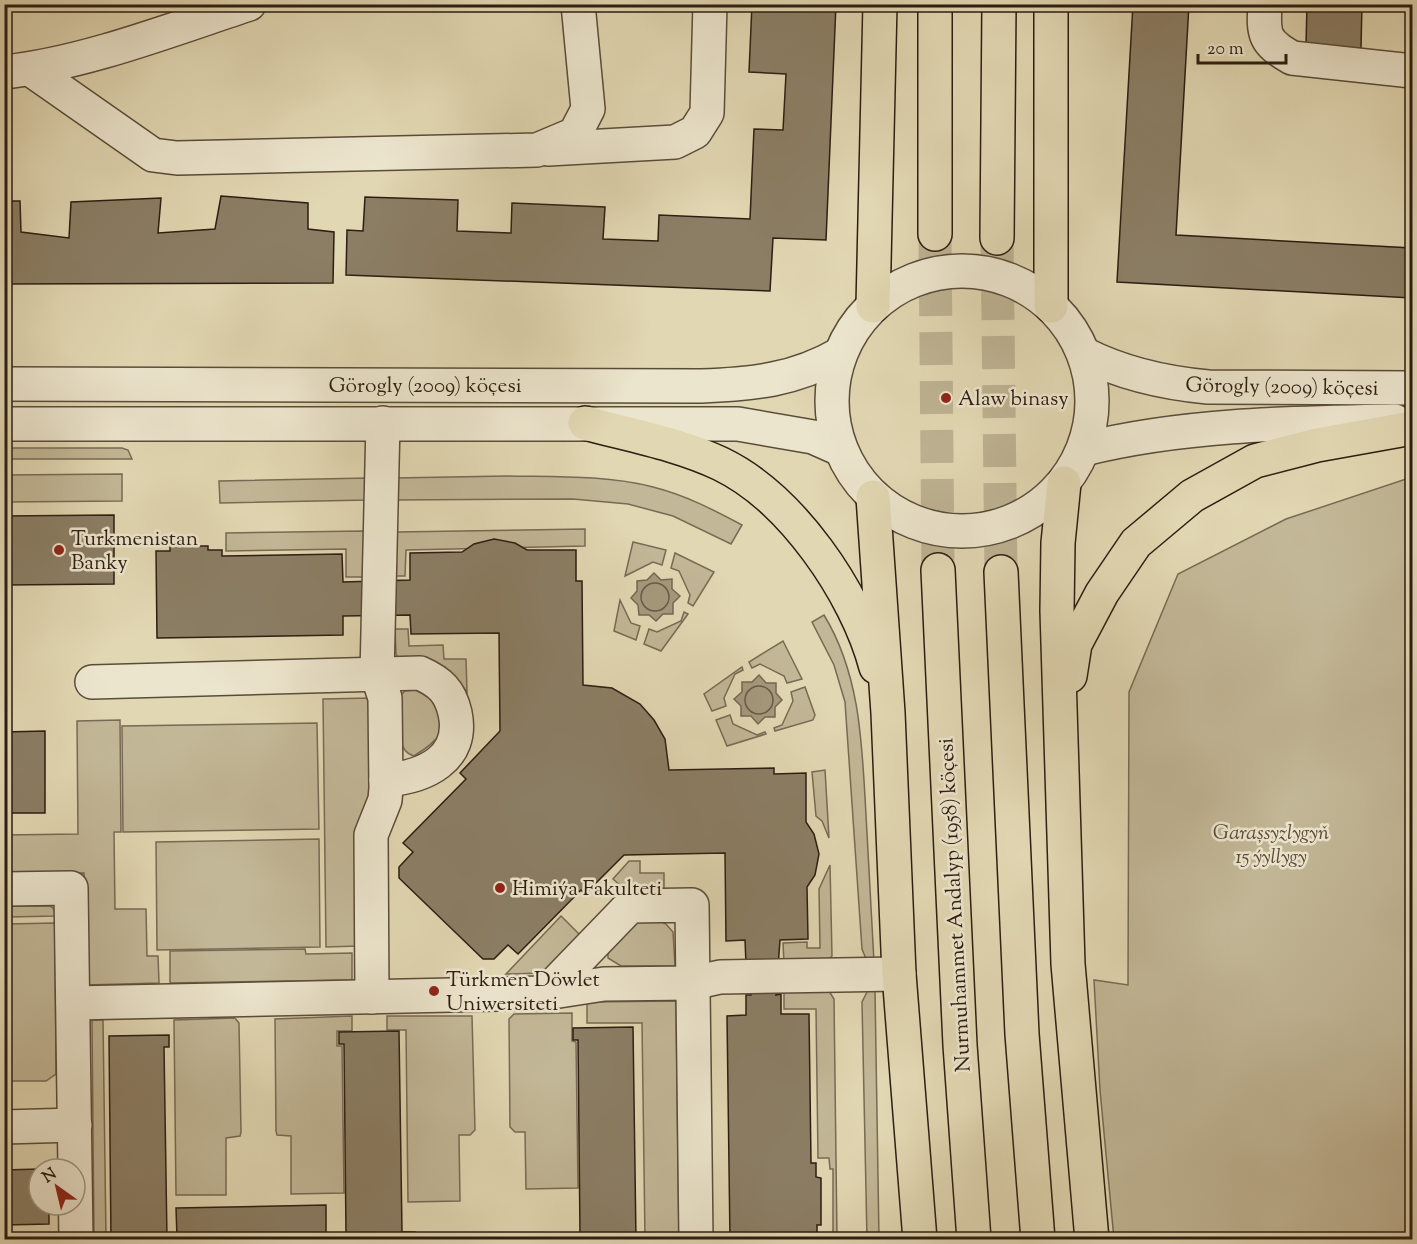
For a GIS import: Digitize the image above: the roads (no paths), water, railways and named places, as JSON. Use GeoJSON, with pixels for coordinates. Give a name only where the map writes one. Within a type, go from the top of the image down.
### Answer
{"type":"FeatureCollection","features":[{"type":"Feature","properties":{"kind":"main road"},"geometry":{"type":"LineString","coordinates":[[873,306],[880,4]]}},
{"type":"Feature","properties":{"kind":"main road"},"geometry":{"type":"LineString","coordinates":[[935,4],[935,234]]}},
{"type":"Feature","properties":{"kind":"main road"},"geometry":{"type":"LineString","coordinates":[[997,238],[999,4]]}},
{"type":"Feature","properties":{"kind":"main road"},"geometry":{"type":"LineString","coordinates":[[1051,4],[1052,306]]}},
{"type":"Feature","properties":{"kind":"main road"},"geometry":{"type":"LineString","coordinates":[[585,423],[674,447],[720,463],[744,477],[780,507],[815,546],[846,597],[874,659],[888,713]]}},
{"type":"Feature","properties":{"kind":"main road"},"geometry":{"type":"LineString","coordinates":[[1060,731],[1076,644],[1102,593],[1137,543],[1192,496],[1255,461],[1317,445],[1413,428]]}},
{"type":"Feature","properties":{"kind":"main road"},"geometry":{"type":"LineString","coordinates":[[1064,483],[1058,543],[1057,590],[1068,964],[1092,1239]]}},
{"type":"Feature","properties":{"kind":"main road"},"geometry":{"type":"LineString","coordinates":[[873,497],[888,713],[899,974],[920,1239]]}},
{"type":"Feature","properties":{"kind":"main road","name":"Nurmuhammet Andalyp (1958) köçesi"},"geometry":{"type":"LineString","coordinates":[[939,570],[960,1045],[974,1239]]}},
{"type":"Feature","properties":{"kind":"main road"},"geometry":{"type":"LineString","coordinates":[[1001,572],[1022,1034],[1038,1239]]}},
{"type":"Feature","properties":{"kind":"street"},"geometry":{"type":"LineString","coordinates":[[17,71],[146,38],[249,4]]}},
{"type":"Feature","properties":{"kind":"street"},"geometry":{"type":"LineString","coordinates":[[537,150],[575,134],[588,110],[578,4]]}},
{"type":"Feature","properties":{"kind":"street"},"geometry":{"type":"LineString","coordinates":[[17,71],[153,155],[177,158],[537,150],[675,142],[695,132],[707,113],[710,4]]}},
{"type":"Feature","properties":{"kind":"street"},"geometry":{"type":"LineString","coordinates":[[1265,4],[1263,33],[1275,49],[1292,58],[1413,71]]}},
{"type":"Feature","properties":{"kind":"street"},"geometry":{"type":"LineString","coordinates":[[962,271],[982,272],[1019,284],[1052,306],[1076,336],[1084,354],[1091,382],[1093,411],[1084,449],[1064,483],[1051,497],[1018,519],[1000,526],[962,532],[923,526],[905,519],[873,497],[860,483],[840,450],[831,411],[833,382],[840,354],[849,336],[873,306],[906,284],[943,272],[962,271]]}},
{"type":"Feature","properties":{"kind":"street","name":"Görogly (2009) köçesi"},"geometry":{"type":"LineString","coordinates":[[4,384],[702,386],[746,384],[791,376],[814,369],[840,354]]}},
{"type":"Feature","properties":{"kind":"street","name":"Görogly (2009) köçesi"},"geometry":{"type":"LineString","coordinates":[[1084,354],[1130,373],[1188,385],[1413,388]]}},
{"type":"Feature","properties":{"kind":"street","name":"Görogly (2009) köçesi"},"geometry":{"type":"LineString","coordinates":[[1084,449],[1128,438],[1210,429],[1296,423],[1413,421]]}},
{"type":"Feature","properties":{"kind":"street"},"geometry":{"type":"LineString","coordinates":[[372,996],[371,835],[385,800],[386,780],[385,698],[377,674],[383,423]]}},
{"type":"Feature","properties":{"kind":"street","name":"Görogly (2009) köçesi"},"geometry":{"type":"LineString","coordinates":[[4,424],[738,424],[813,437],[840,450]]}},
{"type":"Feature","properties":{"kind":"street"},"geometry":{"type":"LineString","coordinates":[[92,682],[420,673],[437,680],[446,689],[458,724],[455,743],[445,757],[411,778],[386,780]]}},
{"type":"Feature","properties":{"kind":"street"},"geometry":{"type":"LineString","coordinates":[[4,889],[71,888],[76,1239]]}},
{"type":"Feature","properties":{"kind":"street"},"geometry":{"type":"LineString","coordinates":[[546,993],[630,906],[692,905],[696,1239]]}},
{"type":"Feature","properties":{"kind":"street"},"geometry":{"type":"LineString","coordinates":[[73,1003],[546,993],[604,984],[693,983],[720,977],[899,974]]}},
{"type":"Feature","properties":{"kind":"street"},"geometry":{"type":"LineString","coordinates":[[4,1127],[75,1125]]}},
{"type":"Feature","properties":{"kind":"water"},"geometry":{"type":"Polygon","coordinates":[[[654,573],[661,580],[672,579],[672,589],[680,596],[673,603],[673,614],[663,614],[656,621],[649,615],[639,615],[638,605],[631,598],[637,591],[637,581],[647,580],[654,573]]]}},
{"type":"Feature","properties":{"kind":"water"},"geometry":{"type":"Polygon","coordinates":[[[759,675],[766,683],[776,683],[776,693],[782,700],[775,707],[775,717],[765,717],[758,724],[751,716],[741,716],[741,706],[734,699],[742,692],[742,682],[752,682],[759,675]]]}},
{"type":"Feature","properties":{"kind":"tunnel"},"geometry":{"type":"LineString","coordinates":[[935,234],[938,570]]}},
{"type":"Feature","properties":{"kind":"tunnel"},"geometry":{"type":"LineString","coordinates":[[997,238],[1001,572]]}},
{"type":"Feature","properties":{"kind":"place","name":"Alaw binasy"},"geometry":{"type":"Point","coordinates":[946,398]}},
{"type":"Feature","properties":{"kind":"place","name":"Turkmenistan Banky"},"geometry":{"type":"Point","coordinates":[59,550]}},
{"type":"Feature","properties":{"kind":"place","name":"Himiýa Fakulteti"},"geometry":{"type":"Point","coordinates":[500,888]}},
{"type":"Feature","properties":{"kind":"place","name":"Türkmen Döwlet Uniwersiteti"},"geometry":{"type":"Point","coordinates":[434,991]}},
{"type":"Feature","properties":{"kind":"park label","name":"Garaşsyzlygyň 15 ýyllygy"},"geometry":{"type":"Point","coordinates":[1271,844]}}]}
